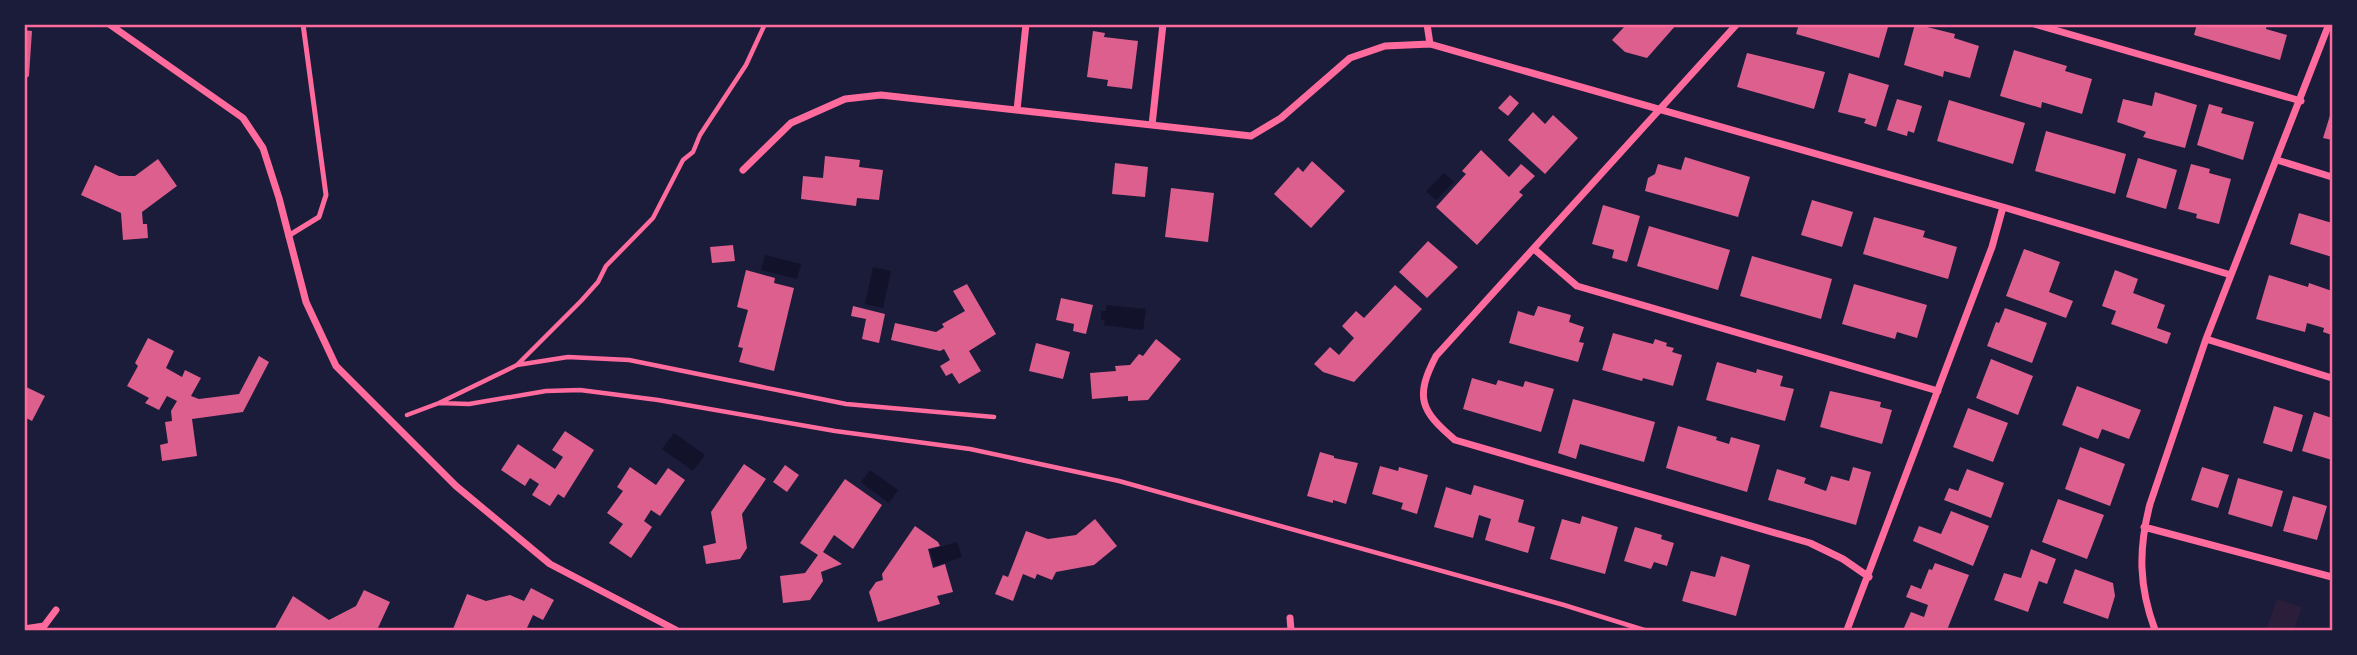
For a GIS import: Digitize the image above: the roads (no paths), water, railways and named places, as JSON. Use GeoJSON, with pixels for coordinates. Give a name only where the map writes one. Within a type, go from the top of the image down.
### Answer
{"type":"FeatureCollection","features":[{"type":"Feature","properties":{"kind":"street"},"geometry":{"type":"LineString","coordinates":[[109,24],[243,118],[263,148],[306,302],[337,366],[456,486],[550,564],[676,631]]}},
{"type":"Feature","properties":{"kind":"street"},"geometry":{"type":"LineString","coordinates":[[1017,110],[1026,24]]}},
{"type":"Feature","properties":{"kind":"street"},"geometry":{"type":"LineString","coordinates":[[1152,125],[1163,24]]}},
{"type":"Feature","properties":{"kind":"street"},"geometry":{"type":"LineString","coordinates":[[1427,24],[1430,44]]}},
{"type":"Feature","properties":{"kind":"street"},"geometry":{"type":"LineString","coordinates":[[1737,24],[1436,356],[1423,380],[1424,400],[1431,420],[1455,440],[1810,543],[1843,559],[1869,577]]}},
{"type":"Feature","properties":{"kind":"street"},"geometry":{"type":"LineString","coordinates":[[2034,24],[2301,101]]}},
{"type":"Feature","properties":{"kind":"street"},"geometry":{"type":"LineString","coordinates":[[2155,631],[2146,604],[2141,571],[2144,527],[2206,339],[2329,24]]}},
{"type":"Feature","properties":{"kind":"street"},"geometry":{"type":"LineString","coordinates":[[743,170],[791,123],[845,99],[881,95],[1251,136],[1281,118],[1350,58],[1385,46],[1430,44],[2003,207],[2231,275]]}},
{"type":"Feature","properties":{"kind":"street"},"geometry":{"type":"LineString","coordinates":[[2277,160],[2333,177]]}},
{"type":"Feature","properties":{"kind":"street"},"geometry":{"type":"LineString","coordinates":[[1847,631],[1992,247],[2003,207]]}},
{"type":"Feature","properties":{"kind":"street"},"geometry":{"type":"LineString","coordinates":[[1534,249],[1577,286],[1938,391]]}},
{"type":"Feature","properties":{"kind":"street"},"geometry":{"type":"LineString","coordinates":[[2206,339],[2333,378]]}},
{"type":"Feature","properties":{"kind":"street"},"geometry":{"type":"LineString","coordinates":[[2144,527],[2333,577]]}},
{"type":"Feature","properties":{"kind":"street"},"geometry":{"type":"LineString","coordinates":[[24,629],[44,626],[56,610]]}},
{"type":"Feature","properties":{"kind":"street"},"geometry":{"type":"LineString","coordinates":[[1290,618],[1291,631]]}},
{"type":"Feature","properties":{"kind":"street"},"geometry":{"type":"LineString","coordinates":[[654,631],[658,622]]}},
{"type":"Feature","properties":{"kind":"lane"},"geometry":{"type":"LineString","coordinates":[[288,236],[319,217],[326,195],[303,24]]}}]}
